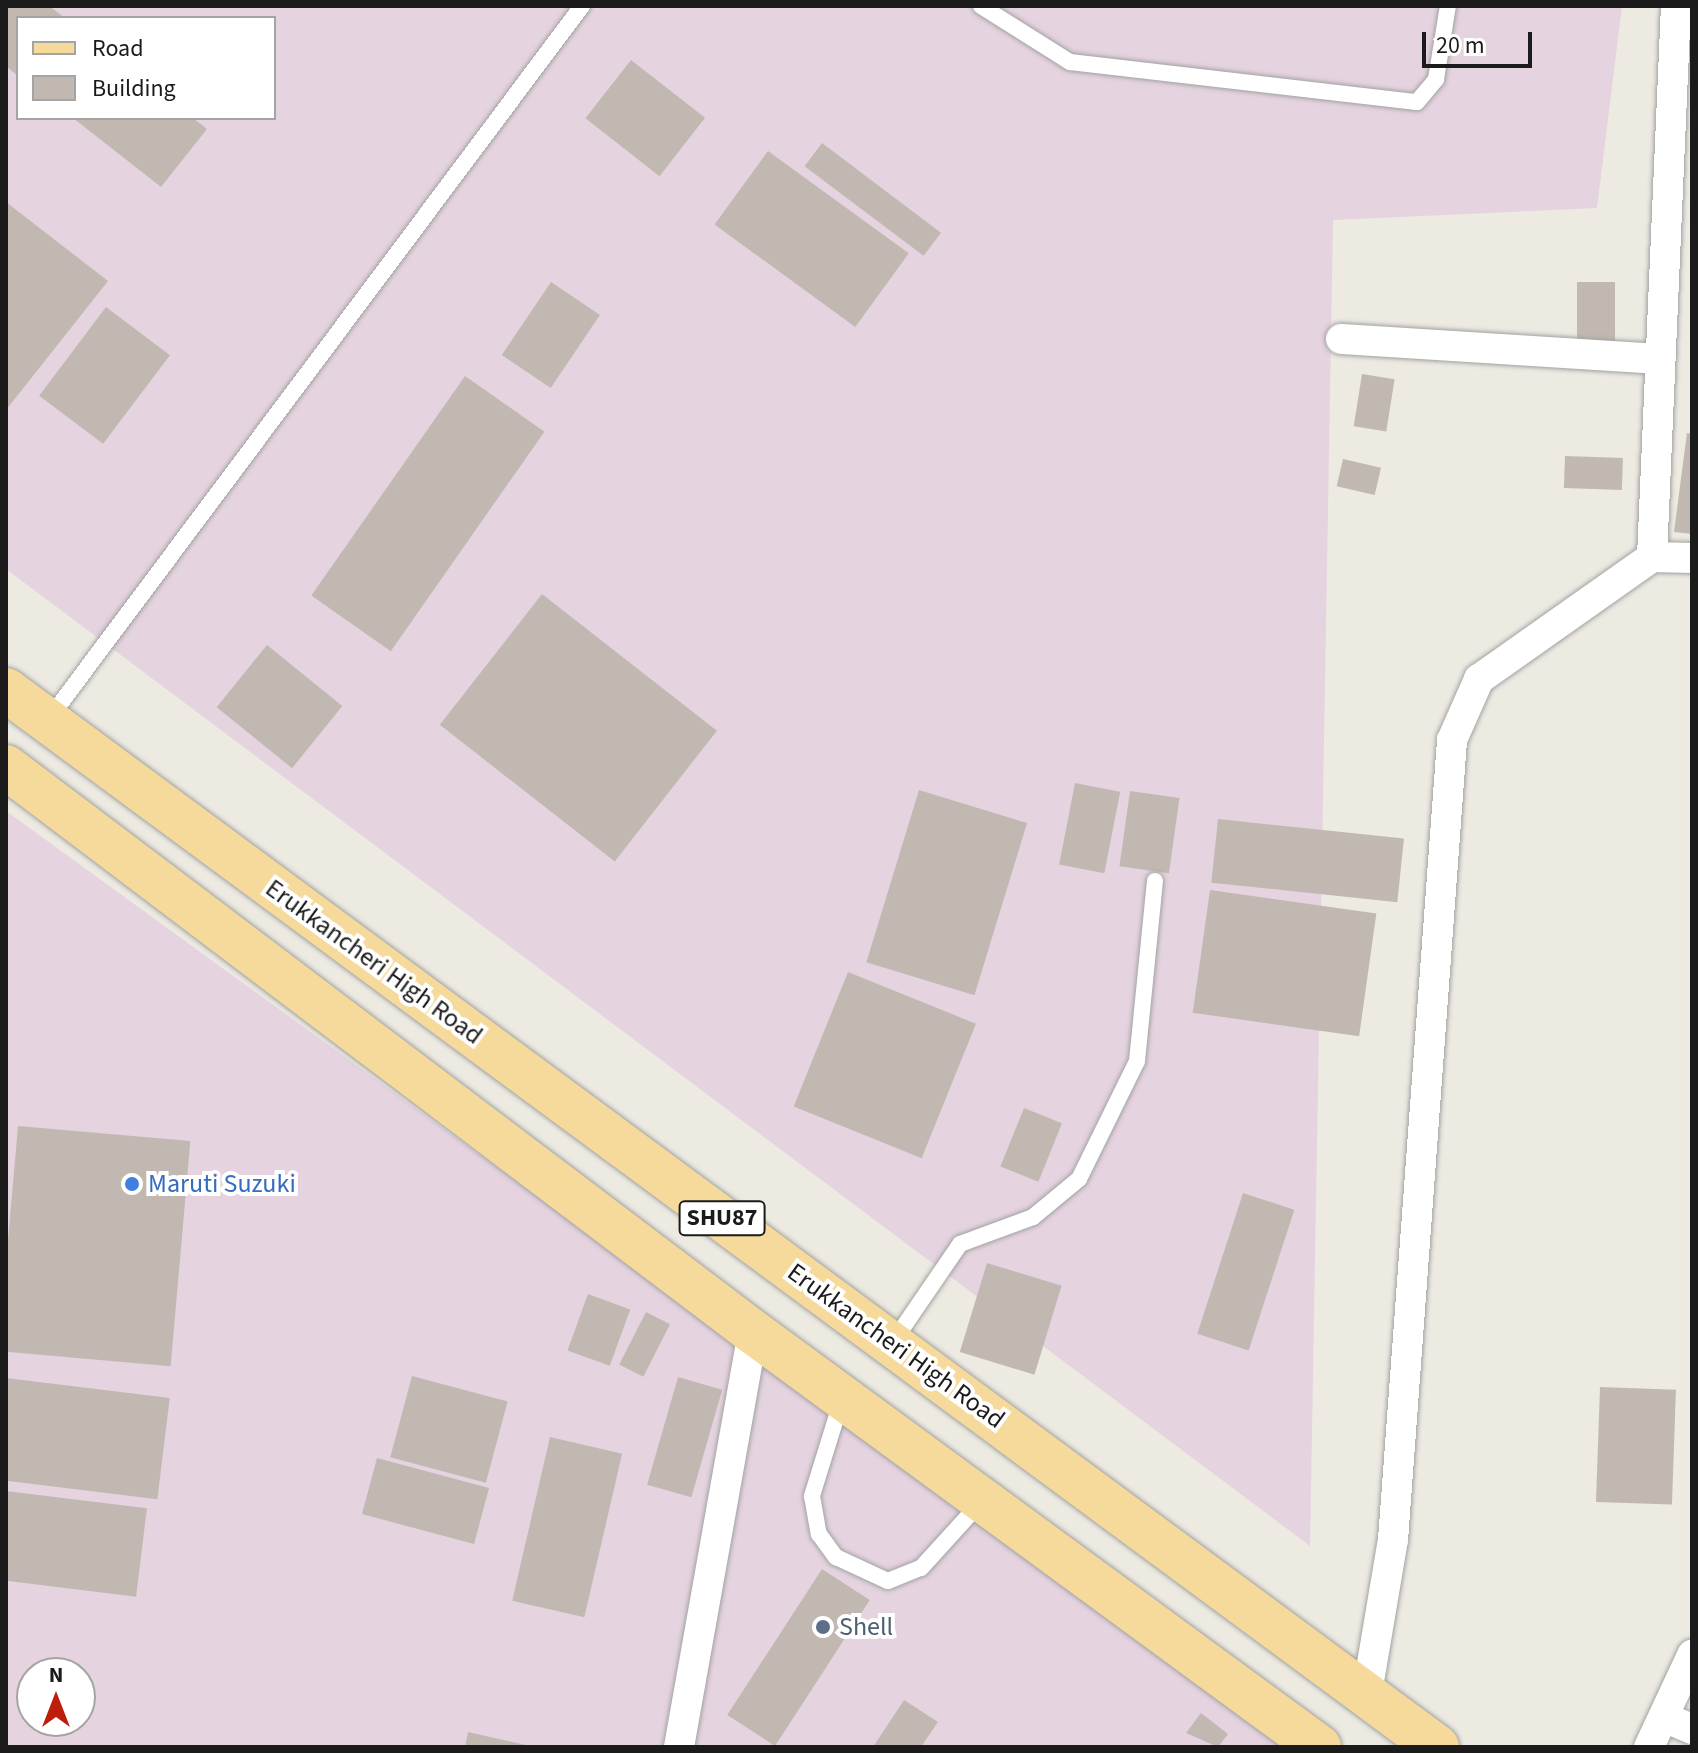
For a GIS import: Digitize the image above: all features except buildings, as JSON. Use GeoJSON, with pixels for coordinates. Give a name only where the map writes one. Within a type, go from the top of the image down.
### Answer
{"type":"FeatureCollection","features":[{"type":"Feature","properties":{"kind":"main road","name":"Erukkancheri High Road"},"geometry":{"type":"LineString","coordinates":[[6,690],[1437,1747]]}},
{"type":"Feature","properties":{"kind":"main road","name":"SHU87"},"geometry":{"type":"LineString","coordinates":[[6,767],[753,1332],[1319,1747]]}},
{"type":"Feature","properties":{"kind":"street"},"geometry":{"type":"LineString","coordinates":[[1652,557],[1656,359],[1676,6]]}},
{"type":"Feature","properties":{"kind":"street"},"geometry":{"type":"LineString","coordinates":[[1341,339],[1656,359]]}},
{"type":"Feature","properties":{"kind":"street"},"geometry":{"type":"LineString","coordinates":[[1367,1693],[1393,1540],[1458,717],[1479,679],[1652,557],[1692,558]]}},
{"type":"Feature","properties":{"kind":"street"},"geometry":{"type":"LineString","coordinates":[[679,1747],[753,1332]]}},
{"type":"Feature","properties":{"kind":"street"},"geometry":{"type":"LineString","coordinates":[[1649,1747],[1679,1723],[1692,1655]]}},
{"type":"Feature","properties":{"kind":"lane"},"geometry":{"type":"LineString","coordinates":[[47,721],[582,6]]}},
{"type":"Feature","properties":{"kind":"lane"},"geometry":{"type":"LineString","coordinates":[[981,6],[1070,62],[1417,102],[1436,79],[1448,6]]}},
{"type":"Feature","properties":{"kind":"lane"},"geometry":{"type":"LineString","coordinates":[[892,1343],[960,1244],[1033,1217],[1079,1179],[1137,1061],[1155,881]]}},
{"type":"Feature","properties":{"kind":"lane"},"geometry":{"type":"LineString","coordinates":[[843,1397],[812,1496],[819,1534],[836,1557],[888,1581],[921,1568],[983,1500]]}},
{"type":"Feature","properties":{"kind":"shaded area"},"geometry":{"type":"Polygon","coordinates":[[[6,6],[1622,6],[1597,208],[1333,220],[1310,1546],[6,569],[6,6]]]}},
{"type":"Feature","properties":{"kind":"shaded area"},"geometry":{"type":"Polygon","coordinates":[[[6,811],[1296,1747],[6,1747],[6,811]]]}},
{"type":"Feature","properties":{"kind":"place","name":"Maruti Suzuki"},"geometry":{"type":"Point","coordinates":[132,1184]}},
{"type":"Feature","properties":{"kind":"place","name":"Shell"},"geometry":{"type":"Point","coordinates":[823,1627]}}]}
